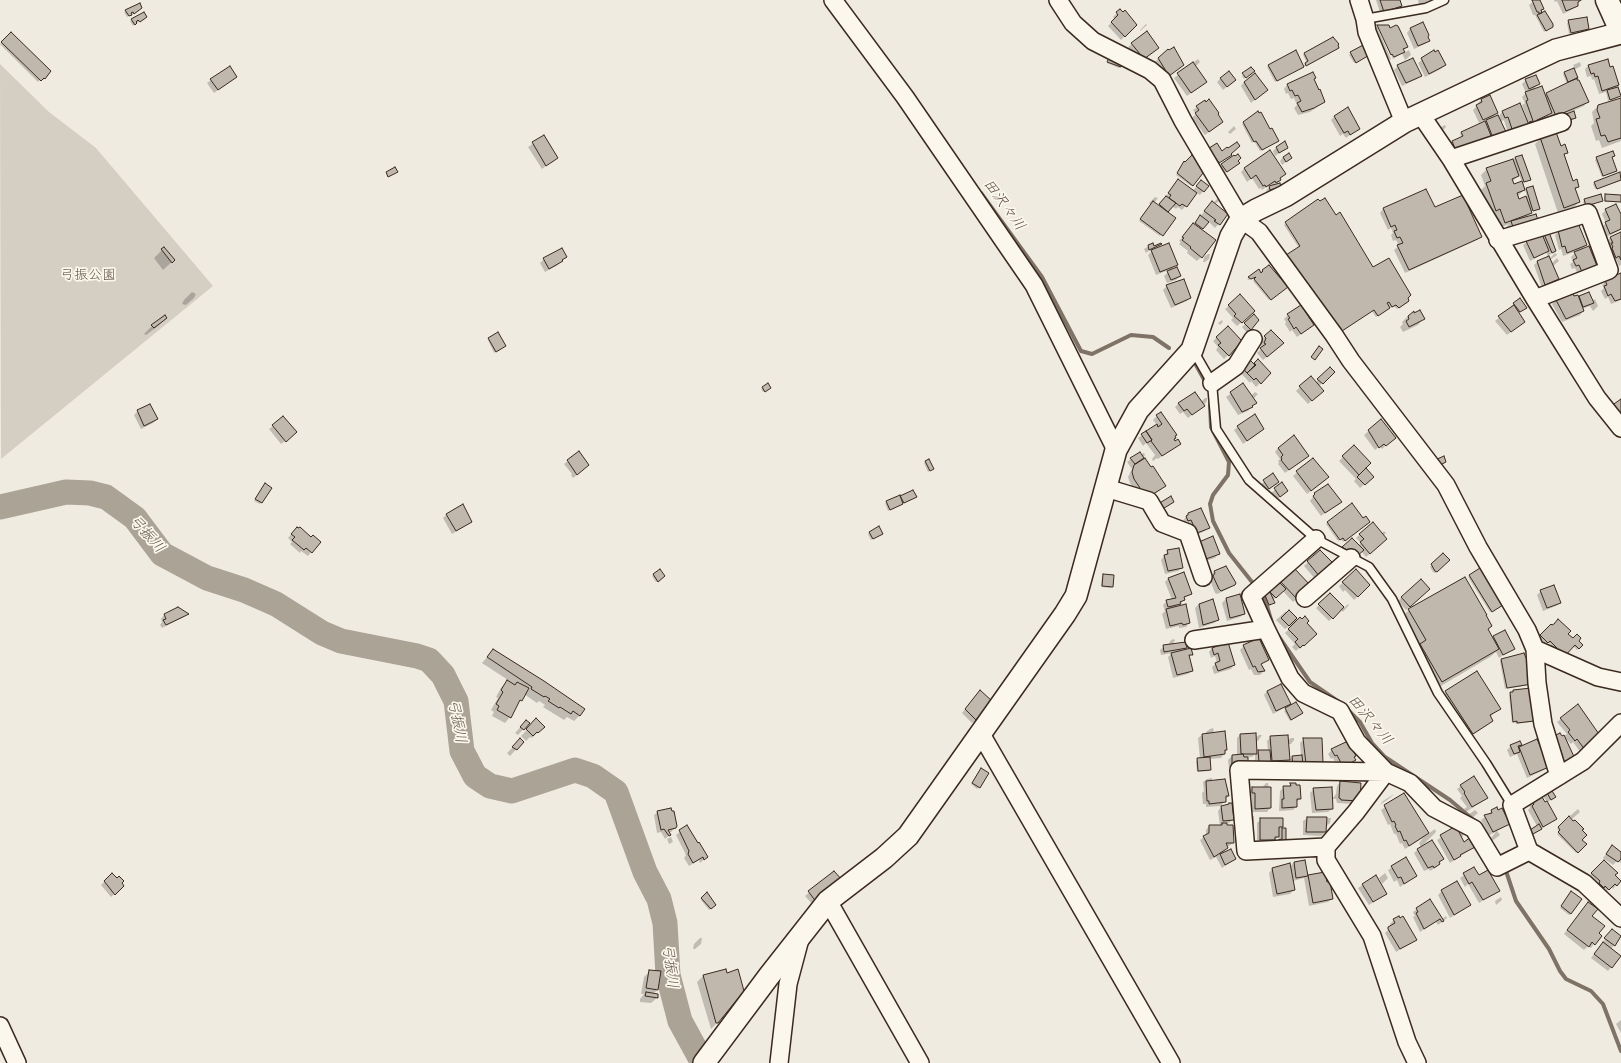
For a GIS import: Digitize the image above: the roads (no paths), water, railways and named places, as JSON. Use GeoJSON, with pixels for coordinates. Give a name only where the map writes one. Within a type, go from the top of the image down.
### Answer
{"type":"FeatureCollection","features":[{"type":"Feature","properties":{"kind":"main road"},"geometry":{"type":"LineString","coordinates":[[1607,0],[1621,32]]}},
{"type":"Feature","properties":{"kind":"street"},"geometry":{"type":"LineString","coordinates":[[833,0],[905,97],[1034,285],[1116,450]]}},
{"type":"Feature","properties":{"kind":"street"},"geometry":{"type":"LineString","coordinates":[[1058,0],[1073,23],[1093,40],[1150,70],[1162,80],[1183,120],[1241,219],[1259,232],[1334,335],[1351,361],[1446,485],[1478,548],[1527,630],[1534,649],[1536,683],[1543,724],[1559,776]]}},
{"type":"Feature","properties":{"kind":"street"},"geometry":{"type":"LineString","coordinates":[[1359,0],[1365,19],[1367,32],[1412,118],[1451,159],[1498,240],[1535,299],[1598,398],[1621,428]]}},
{"type":"Feature","properties":{"kind":"street"},"geometry":{"type":"LineString","coordinates":[[704,1063],[769,976],[828,901],[884,858],[908,836],[1065,614],[1076,596],[1116,450],[1138,410],[1192,350],[1230,236],[1241,219],[1284,196],[1412,118],[1556,50],[1621,32]]}},
{"type":"Feature","properties":{"kind":"street"},"geometry":{"type":"LineString","coordinates":[[1451,159],[1562,122]]}},
{"type":"Feature","properties":{"kind":"street"},"geometry":{"type":"LineString","coordinates":[[1498,240],[1588,213],[1609,270],[1535,299]]}},
{"type":"Feature","properties":{"kind":"street"},"geometry":{"type":"LineString","coordinates":[[1212,383],[1236,366],[1254,339]]}},
{"type":"Feature","properties":{"kind":"street"},"geometry":{"type":"LineString","coordinates":[[1106,488],[1149,501],[1162,523],[1188,533],[1203,576]]}},
{"type":"Feature","properties":{"kind":"street"},"geometry":{"type":"LineString","coordinates":[[1316,539],[1251,596],[1290,678],[1303,693],[1340,711],[1357,742],[1386,772],[1410,783],[1434,808],[1474,829],[1504,863],[1529,850]]}},
{"type":"Feature","properties":{"kind":"street"},"geometry":{"type":"LineString","coordinates":[[1305,598],[1351,558]]}},
{"type":"Feature","properties":{"kind":"street"},"geometry":{"type":"LineString","coordinates":[[1194,640],[1266,629]]}},
{"type":"Feature","properties":{"kind":"street"},"geometry":{"type":"LineString","coordinates":[[1534,649],[1598,677],[1621,682]]}},
{"type":"Feature","properties":{"kind":"street"},"geometry":{"type":"LineString","coordinates":[[1621,723],[1583,761],[1512,805],[1529,850],[1584,883],[1621,918]]}},
{"type":"Feature","properties":{"kind":"street"},"geometry":{"type":"LineString","coordinates":[[980,734],[1172,1063]]}},
{"type":"Feature","properties":{"kind":"street"},"geometry":{"type":"LineString","coordinates":[[1326,847],[1246,851],[1239,770],[1386,772]]}},
{"type":"Feature","properties":{"kind":"street"},"geometry":{"type":"LineString","coordinates":[[1386,772],[1356,812],[1326,847],[1326,860],[1372,936],[1407,1042],[1417,1063]]}},
{"type":"Feature","properties":{"kind":"street"},"geometry":{"type":"LineString","coordinates":[[828,901],[920,1063]]}},
{"type":"Feature","properties":{"kind":"street"},"geometry":{"type":"LineString","coordinates":[[779,1063],[788,984],[801,936]]}},
{"type":"Feature","properties":{"kind":"street"},"geometry":{"type":"LineString","coordinates":[[0,1026],[17,1063]]}},
{"type":"Feature","properties":{"kind":"lane"},"geometry":{"type":"LineString","coordinates":[[1365,19],[1426,8],[1444,0]]}},
{"type":"Feature","properties":{"kind":"lane"},"geometry":{"type":"LineString","coordinates":[[1192,350],[1212,383],[1216,429],[1249,480],[1316,539],[1369,567],[1392,599],[1438,692],[1486,763],[1512,805]]}},
{"type":"Feature","properties":{"kind":"waterway","name":"田沢々川"},"geometry":{"type":"LineString","coordinates":[[981,193],[1042,277],[1081,351],[1092,354],[1131,335],[1153,337],[1169,348]]}},
{"type":"Feature","properties":{"kind":"waterway","name":"田沢々川"},"geometry":{"type":"LineString","coordinates":[[1196,365],[1207,385]]}},
{"type":"Feature","properties":{"kind":"waterway","name":"田沢々川"},"geometry":{"type":"LineString","coordinates":[[1210,404],[1211,427],[1229,462],[1228,475],[1213,495],[1210,504],[1213,521],[1229,553],[1256,587]]}},
{"type":"Feature","properties":{"kind":"waterway","name":"弓振川"},"geometry":{"type":"LineString","coordinates":[[0,507],[66,492],[90,493],[106,497],[135,518],[162,554],[207,578],[244,590],[276,604],[322,633],[341,641],[417,656],[429,660],[443,675],[456,701],[462,751],[475,776],[490,786],[512,791],[575,770],[593,776],[616,792],[645,872],[659,899],[665,923],[668,975],[680,1021],[703,1063]]}},
{"type":"Feature","properties":{"kind":"waterway","name":"田沢々川"},"geometry":{"type":"LineString","coordinates":[[1260,592],[1265,599],[1272,623]]}},
{"type":"Feature","properties":{"kind":"waterway","name":"田沢々川"},"geometry":{"type":"LineString","coordinates":[[1277,634],[1310,682],[1342,704]]}},
{"type":"Feature","properties":{"kind":"waterway","name":"田沢々川"},"geometry":{"type":"LineString","coordinates":[[1347,709],[1360,722],[1372,743],[1385,757],[1450,800],[1476,822]]}},
{"type":"Feature","properties":{"kind":"waterway","name":"田沢々川"},"geometry":{"type":"LineString","coordinates":[[1505,868],[1516,901],[1549,949],[1560,971],[1566,979],[1591,991],[1603,1004],[1621,1051]]}},
{"type":"Feature","properties":{"kind":"park label","name":"弓振公園"},"geometry":{"type":"Point","coordinates":[88,275]}}]}
